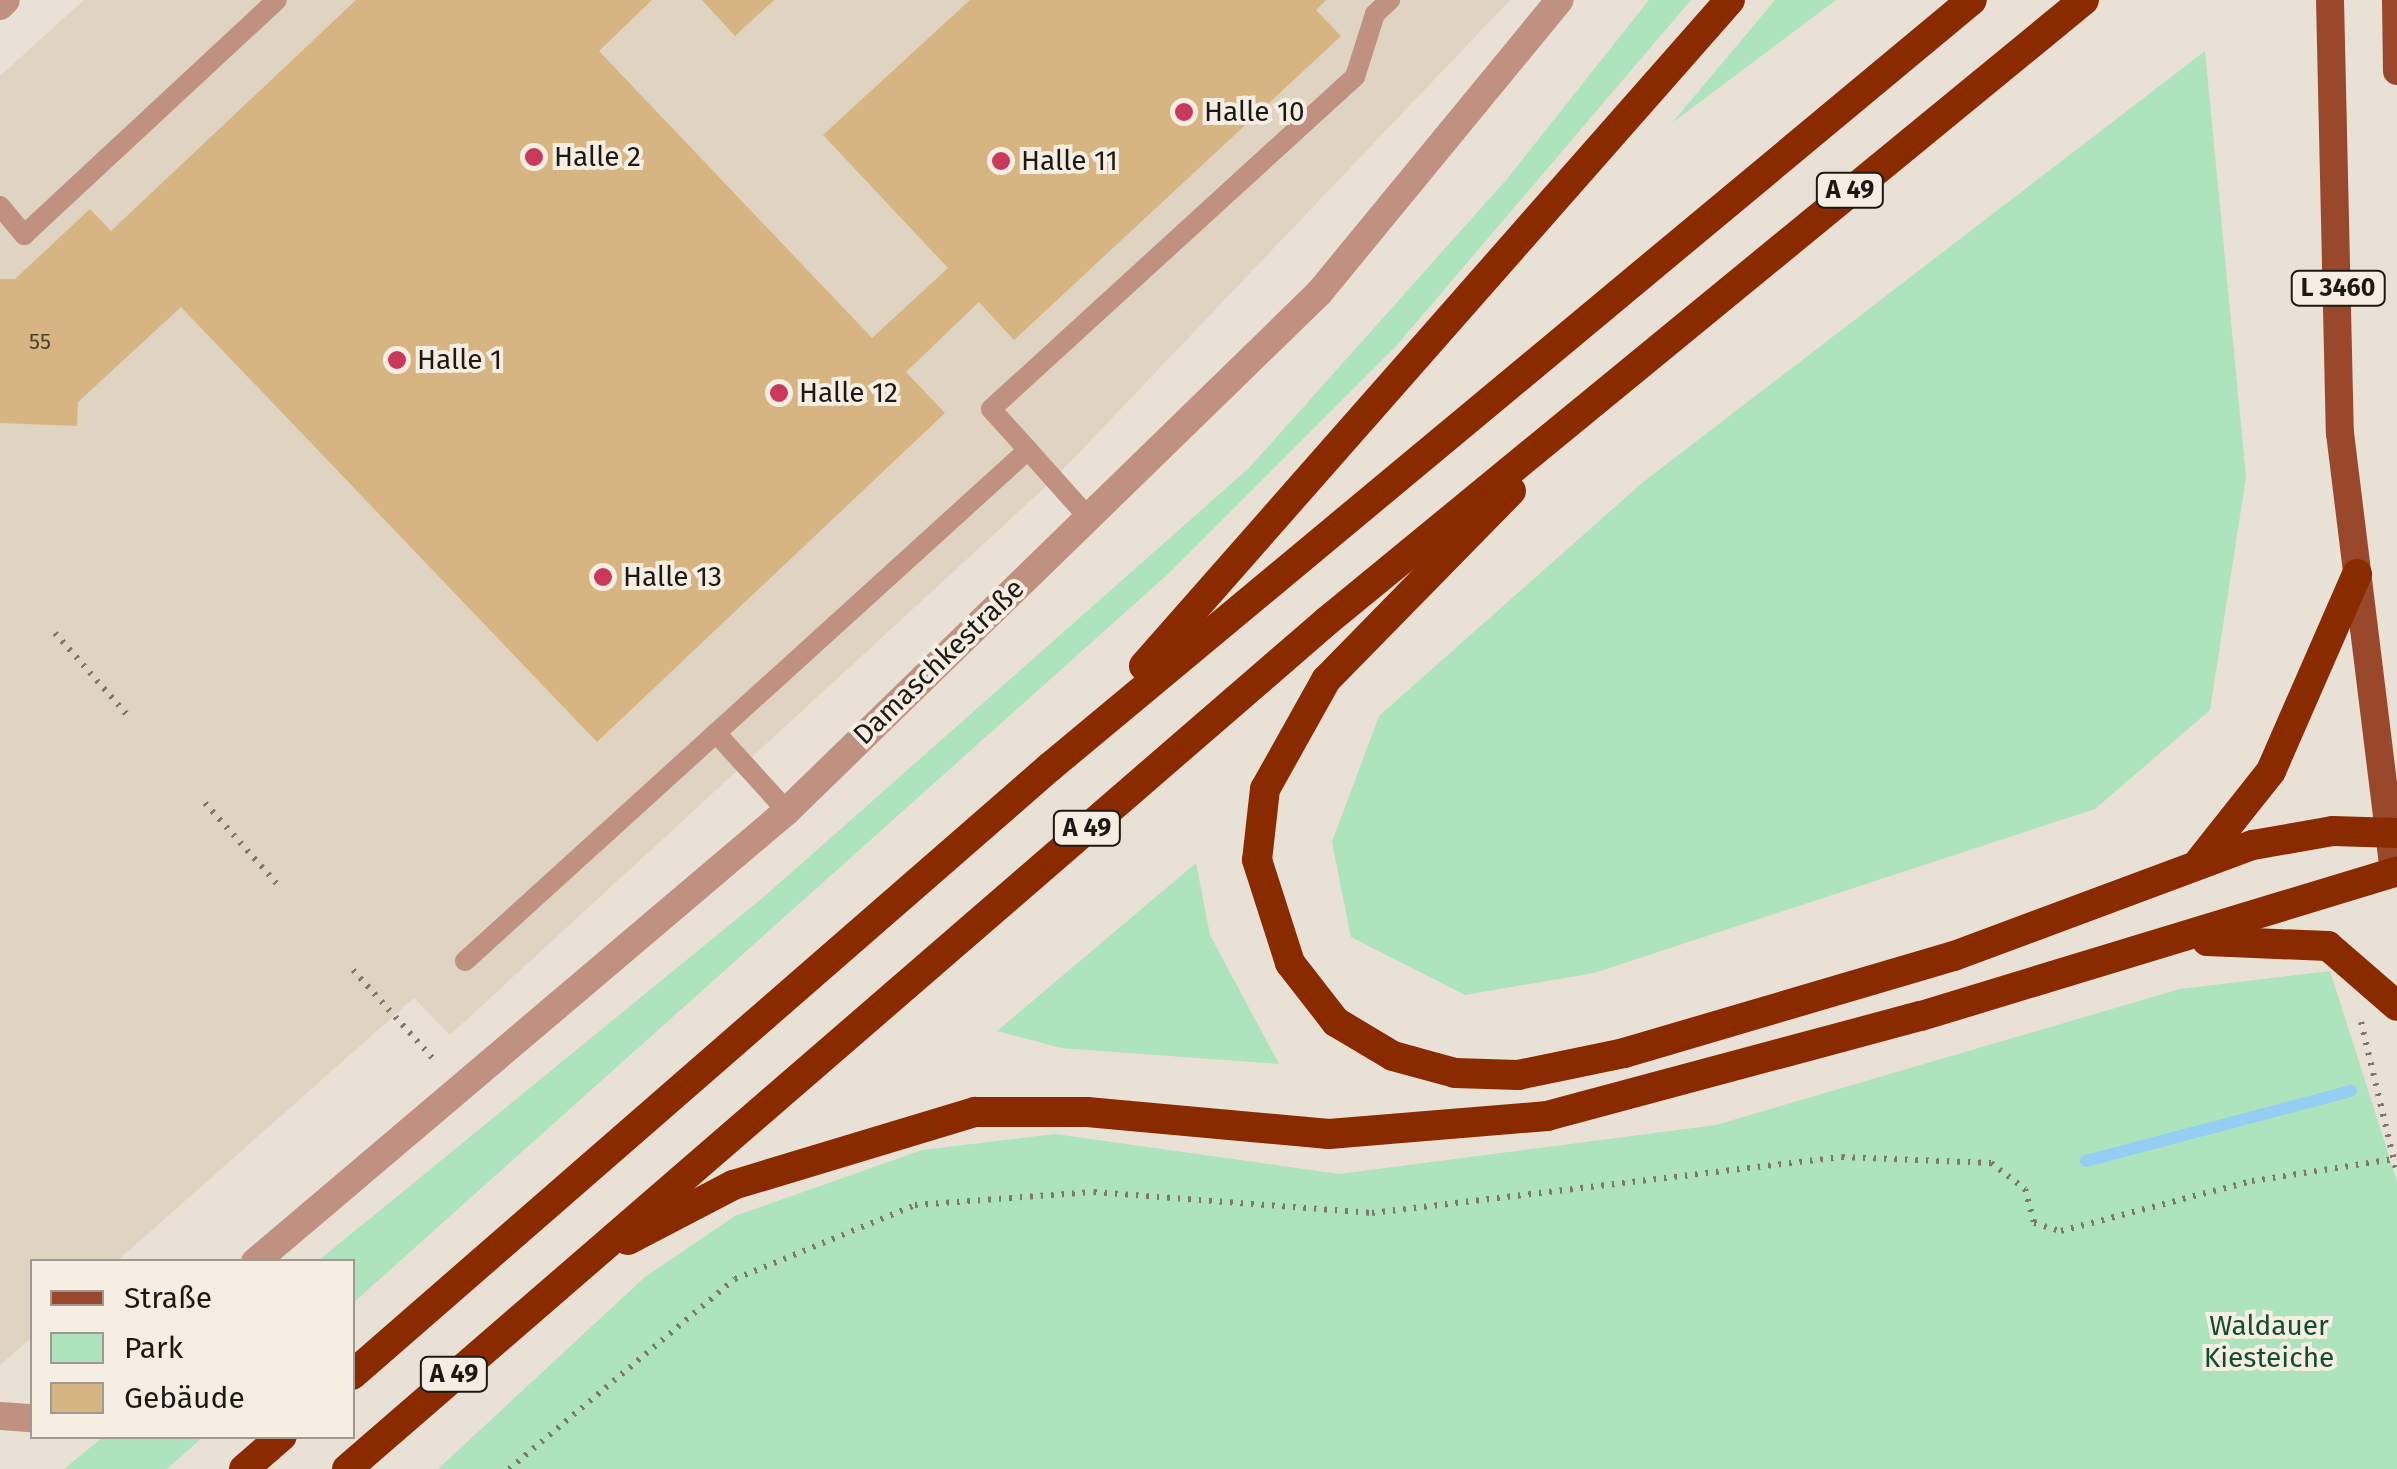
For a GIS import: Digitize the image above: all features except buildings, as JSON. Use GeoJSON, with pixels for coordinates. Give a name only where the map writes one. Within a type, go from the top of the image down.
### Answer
{"type":"FeatureCollection","features":[{"type":"Feature","properties":{"kind":"highway"},"geometry":{"type":"LineString","coordinates":[[1050,766],[1730,0]]}},
{"type":"Feature","properties":{"kind":"highway","name":"A 49"},"geometry":{"type":"LineString","coordinates":[[355,1372],[1050,766],[1972,0]]}},
{"type":"Feature","properties":{"kind":"highway","name":"A 49"},"geometry":{"type":"LineString","coordinates":[[347,1469],[561,1280],[1617,381],[2084,0]]}},
{"type":"Feature","properties":{"kind":"highway"},"geometry":{"type":"LineString","coordinates":[[1617,381],[1326,680],[1279,753],[1258,832],[1263,894],[1290,963],[1336,1022],[1422,1067],[1518,1075],[1954,956],[2200,862],[2296,836],[2392,832]]}},
{"type":"Feature","properties":{"kind":"highway"},"geometry":{"type":"LineString","coordinates":[[2200,862],[2271,771],[2357,574]]}},
{"type":"Feature","properties":{"kind":"highway"},"geometry":{"type":"LineString","coordinates":[[561,1280],[733,1185],[911,1124],[975,1112],[1087,1112],[1329,1134],[1547,1116],[2174,940],[2396,872]]}},
{"type":"Feature","properties":{"kind":"highway"},"geometry":{"type":"LineString","coordinates":[[2174,940],[2316,943],[2389,997]]}},
{"type":"Feature","properties":{"kind":"highway"},"geometry":{"type":"LineString","coordinates":[[244,1469],[279,1439]]}},
{"type":"Feature","properties":{"kind":"main road","name":"L 3460"},"geometry":{"type":"LineString","coordinates":[[2330,0],[2340,434],[2396,872]]}},
{"type":"Feature","properties":{"kind":"main road"},"geometry":{"type":"LineString","coordinates":[[2396,0],[2397,71]]}},
{"type":"Feature","properties":{"kind":"street"},"geometry":{"type":"LineString","coordinates":[[0,6],[6,0]]}},
{"type":"Feature","properties":{"kind":"street","name":"Damaschkestraße"},"geometry":{"type":"LineString","coordinates":[[259,1259],[787,811],[1319,293],[1560,0]]}},
{"type":"Feature","properties":{"kind":"street"},"geometry":{"type":"LineString","coordinates":[[0,1416],[30,1418]]}},
{"type":"Feature","properties":{"kind":"lane"},"geometry":{"type":"LineString","coordinates":[[0,206],[24,235],[277,0]]}},
{"type":"Feature","properties":{"kind":"lane"},"geometry":{"type":"LineString","coordinates":[[1088,517],[991,409],[1355,77],[1375,14],[1390,0]]}},
{"type":"Feature","properties":{"kind":"lane"},"geometry":{"type":"LineString","coordinates":[[465,960],[1028,450]]}},
{"type":"Feature","properties":{"kind":"lane"},"geometry":{"type":"LineString","coordinates":[[716,733],[787,811]]}},
{"type":"Feature","properties":{"kind":"path"},"geometry":{"type":"LineString","coordinates":[[55,633],[129,717]]}},
{"type":"Feature","properties":{"kind":"path"},"geometry":{"type":"LineString","coordinates":[[205,803],[278,885]]}},
{"type":"Feature","properties":{"kind":"path"},"geometry":{"type":"LineString","coordinates":[[353,970],[461,1090]]}},
{"type":"Feature","properties":{"kind":"path"},"geometry":{"type":"LineString","coordinates":[[2389,997],[2355,995],[2397,1173]]}},
{"type":"Feature","properties":{"kind":"path"},"geometry":{"type":"LineString","coordinates":[[510,1469],[735,1279],[916,1205],[1094,1192],[1372,1213],[1842,1157],[1991,1164],[2026,1190],[2034,1223],[2060,1231],[2252,1180],[2394,1159]]}},
{"type":"Feature","properties":{"kind":"shaded area"},"geometry":{"type":"Polygon","coordinates":[[[84,0],[1510,0],[1054,479],[450,1035],[414,998],[119,1259],[30,1259],[30,1339],[0,1365],[0,76],[84,0]]]}},
{"type":"Feature","properties":{"kind":"green space"},"geometry":{"type":"Polygon","coordinates":[[[1649,0],[1691,0],[1397,345],[1169,573],[355,1301],[355,1259],[320,1259],[766,895],[1249,468],[1507,179],[1649,0]]]}},
{"type":"Feature","properties":{"kind":"green space"},"geometry":{"type":"Polygon","coordinates":[[[1775,0],[1836,0],[1672,123],[1775,0]]]}},
{"type":"Feature","properties":{"kind":"green space"},"geometry":{"type":"Polygon","coordinates":[[[2205,51],[2246,477],[2210,710],[2095,809],[1594,973],[1465,995],[1351,937],[1332,842],[1379,716],[1642,483],[2205,51]]]}},
{"type":"Feature","properties":{"kind":"green space"},"geometry":{"type":"Polygon","coordinates":[[[1196,863],[1210,935],[1279,1064],[1061,1048],[997,1031],[1196,863]]]}},
{"type":"Feature","properties":{"kind":"green space","name":"Waldauer Kiesteiche"},"geometry":{"type":"Polygon","coordinates":[[[2330,971],[2397,1181],[2397,1469],[438,1469],[645,1277],[735,1216],[922,1150],[1055,1134],[1339,1174],[1716,1125],[2180,989],[2330,971]]]}},
{"type":"Feature","properties":{"kind":"green space"},"geometry":{"type":"Polygon","coordinates":[[[101,1439],[201,1439],[167,1469],[64,1469],[101,1439]]]}},
{"type":"Feature","properties":{"kind":"waterway"},"geometry":{"type":"LineString","coordinates":[[2086,1161],[2351,1091]]}},
{"type":"Feature","properties":{"kind":"place","name":"Halle 10"},"geometry":{"type":"Point","coordinates":[1184,112]}},
{"type":"Feature","properties":{"kind":"place","name":"Halle 2"},"geometry":{"type":"Point","coordinates":[534,157]}},
{"type":"Feature","properties":{"kind":"place","name":"Halle 11"},"geometry":{"type":"Point","coordinates":[1001,161]}},
{"type":"Feature","properties":{"kind":"place","name":"Halle 1"},"geometry":{"type":"Point","coordinates":[397,360]}},
{"type":"Feature","properties":{"kind":"place","name":"Halle 12"},"geometry":{"type":"Point","coordinates":[779,393]}},
{"type":"Feature","properties":{"kind":"place","name":"Halle 13"},"geometry":{"type":"Point","coordinates":[603,577]}}]}
